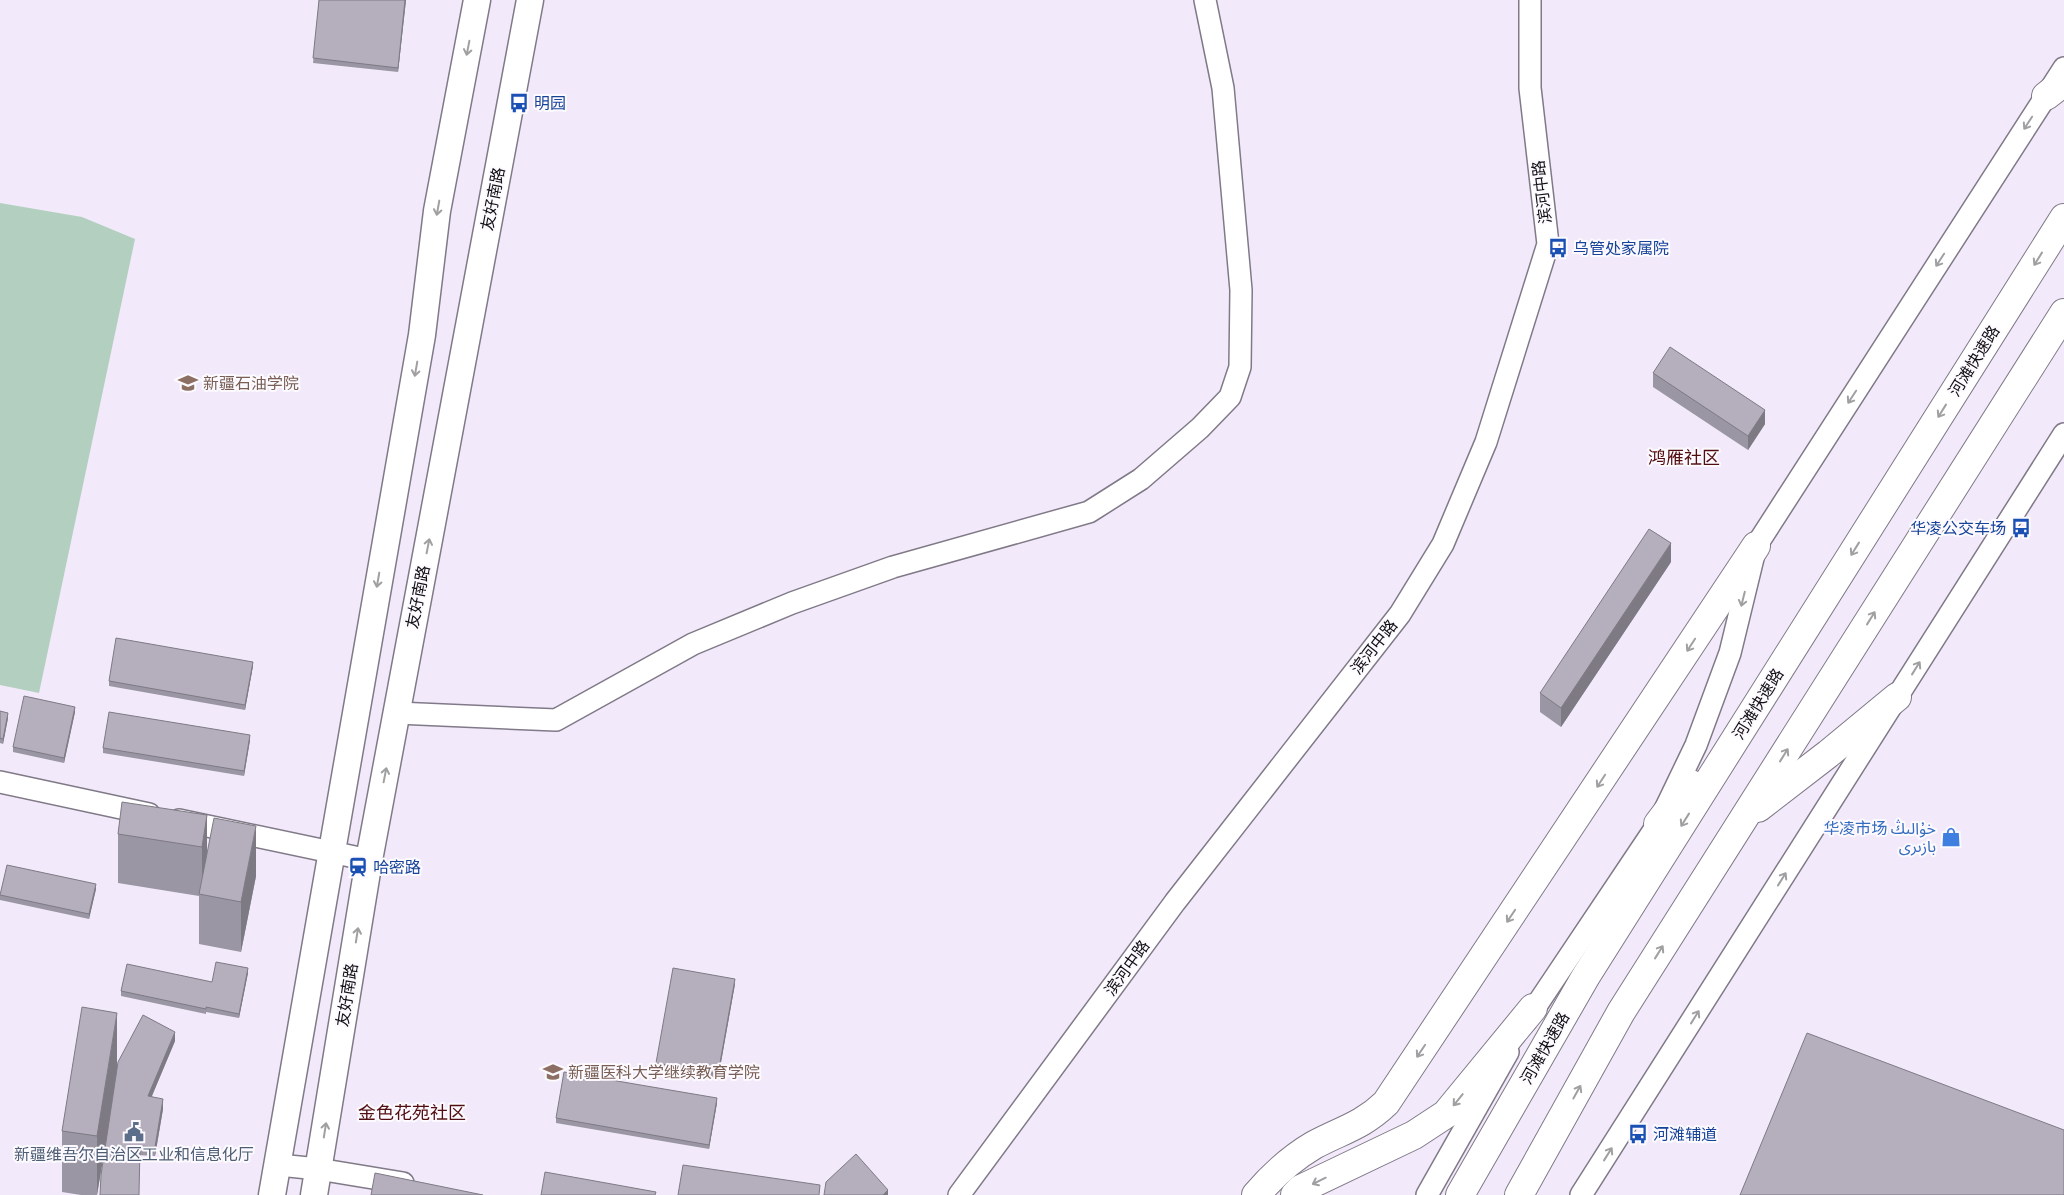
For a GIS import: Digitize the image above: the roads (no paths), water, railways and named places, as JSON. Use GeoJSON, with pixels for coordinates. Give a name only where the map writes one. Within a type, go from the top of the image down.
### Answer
{"type":"FeatureCollection","features":[{"type":"Feature","properties":{"kind":"highway","name":"河滩快速路"},"geometry":{"type":"LineString","coordinates":[[1460,1195],[1586,976],[2064,218]]}},
{"type":"Feature","properties":{"kind":"highway"},"geometry":{"type":"LineString","coordinates":[[1519,1195],[1621,1012],[2064,313]]}},
{"type":"Feature","properties":{"kind":"highway"},"geometry":{"type":"LineString","coordinates":[[1256,1195],[1289,1162],[1314,1146],[1357,1126],[1386,1103],[1756,546]]}},
{"type":"Feature","properties":{"kind":"highway"},"geometry":{"type":"LineString","coordinates":[[1658,824],[1699,770],[1768,687]]}},
{"type":"Feature","properties":{"kind":"highway"},"geometry":{"type":"LineString","coordinates":[[1744,817],[1828,754],[1898,697]]}},
{"type":"Feature","properties":{"kind":"highway"},"geometry":{"type":"LineString","coordinates":[[1295,1195],[1301,1189],[1414,1135],[1446,1114],[1533,1008]]}},
{"type":"Feature","properties":{"kind":"main road"},"geometry":{"type":"LineString","coordinates":[[272,1195],[279,1165],[331,852],[422,335],[437,211],[477,0]]}},
{"type":"Feature","properties":{"kind":"main road","name":"友好南路"},"geometry":{"type":"LineString","coordinates":[[314,1195],[369,860],[530,0]]}},
{"type":"Feature","properties":{"kind":"street"},"geometry":{"type":"LineString","coordinates":[[397,713],[556,720],[693,644],[792,603],[893,567],[1089,512],[1141,479],[1200,428],[1230,397],[1240,367],[1241,290],[1223,88],[1205,0]]}},
{"type":"Feature","properties":{"kind":"street","name":"滨河中路"},"geometry":{"type":"LineString","coordinates":[[959,1195],[1175,902],[1400,614],[1443,544],[1486,442],[1548,244],[1530,88],[1530,0]]}},
{"type":"Feature","properties":{"kind":"street"},"geometry":{"type":"LineString","coordinates":[[1427,1195],[1533,1008],[1658,824],[1696,745],[1730,653],[1756,546],[2055,89],[2064,68]]}},
{"type":"Feature","properties":{"kind":"street"},"geometry":{"type":"LineString","coordinates":[[1582,1195],[2064,434]]}},
{"type":"Feature","properties":{"kind":"street"},"geometry":{"type":"LineString","coordinates":[[0,782],[369,860]]}},
{"type":"Feature","properties":{"kind":"street"},"geometry":{"type":"LineString","coordinates":[[279,1165],[318,1169],[423,1187]]}},
{"type":"Feature","properties":{"kind":"place","name":"明园"},"geometry":{"type":"Point","coordinates":[519,103]}},
{"type":"Feature","properties":{"kind":"place","name":"乌管处家属院"},"geometry":{"type":"Point","coordinates":[1558,248]}},
{"type":"Feature","properties":{"kind":"place","name":"新疆石油学院"},"geometry":{"type":"Point","coordinates":[188,383]}},
{"type":"Feature","properties":{"kind":"place","name":"华凌公交车场"},"geometry":{"type":"Point","coordinates":[2021,528]}},
{"type":"Feature","properties":{"kind":"place","name":"华凌市场 خۇالىڭ بازىرى"},"geometry":{"type":"Point","coordinates":[1951,837]}},
{"type":"Feature","properties":{"kind":"place","name":"哈密路"},"geometry":{"type":"Point","coordinates":[358,867]}},
{"type":"Feature","properties":{"kind":"place","name":"新疆医科大学继续教育学院"},"geometry":{"type":"Point","coordinates":[553,1072]}},
{"type":"Feature","properties":{"kind":"place","name":"新疆维吾尔自治区工业和信息化厅"},"geometry":{"type":"Point","coordinates":[134,1132]}},
{"type":"Feature","properties":{"kind":"place","name":"河滩辅道"},"geometry":{"type":"Point","coordinates":[1638,1134]}},
{"type":"Feature","properties":{"kind":"district","name":"鸿雁社区"},"geometry":{"type":"Point","coordinates":[1684,457]}},
{"type":"Feature","properties":{"kind":"district","name":"金色花苑社区"},"geometry":{"type":"Point","coordinates":[412,1112]}}]}
